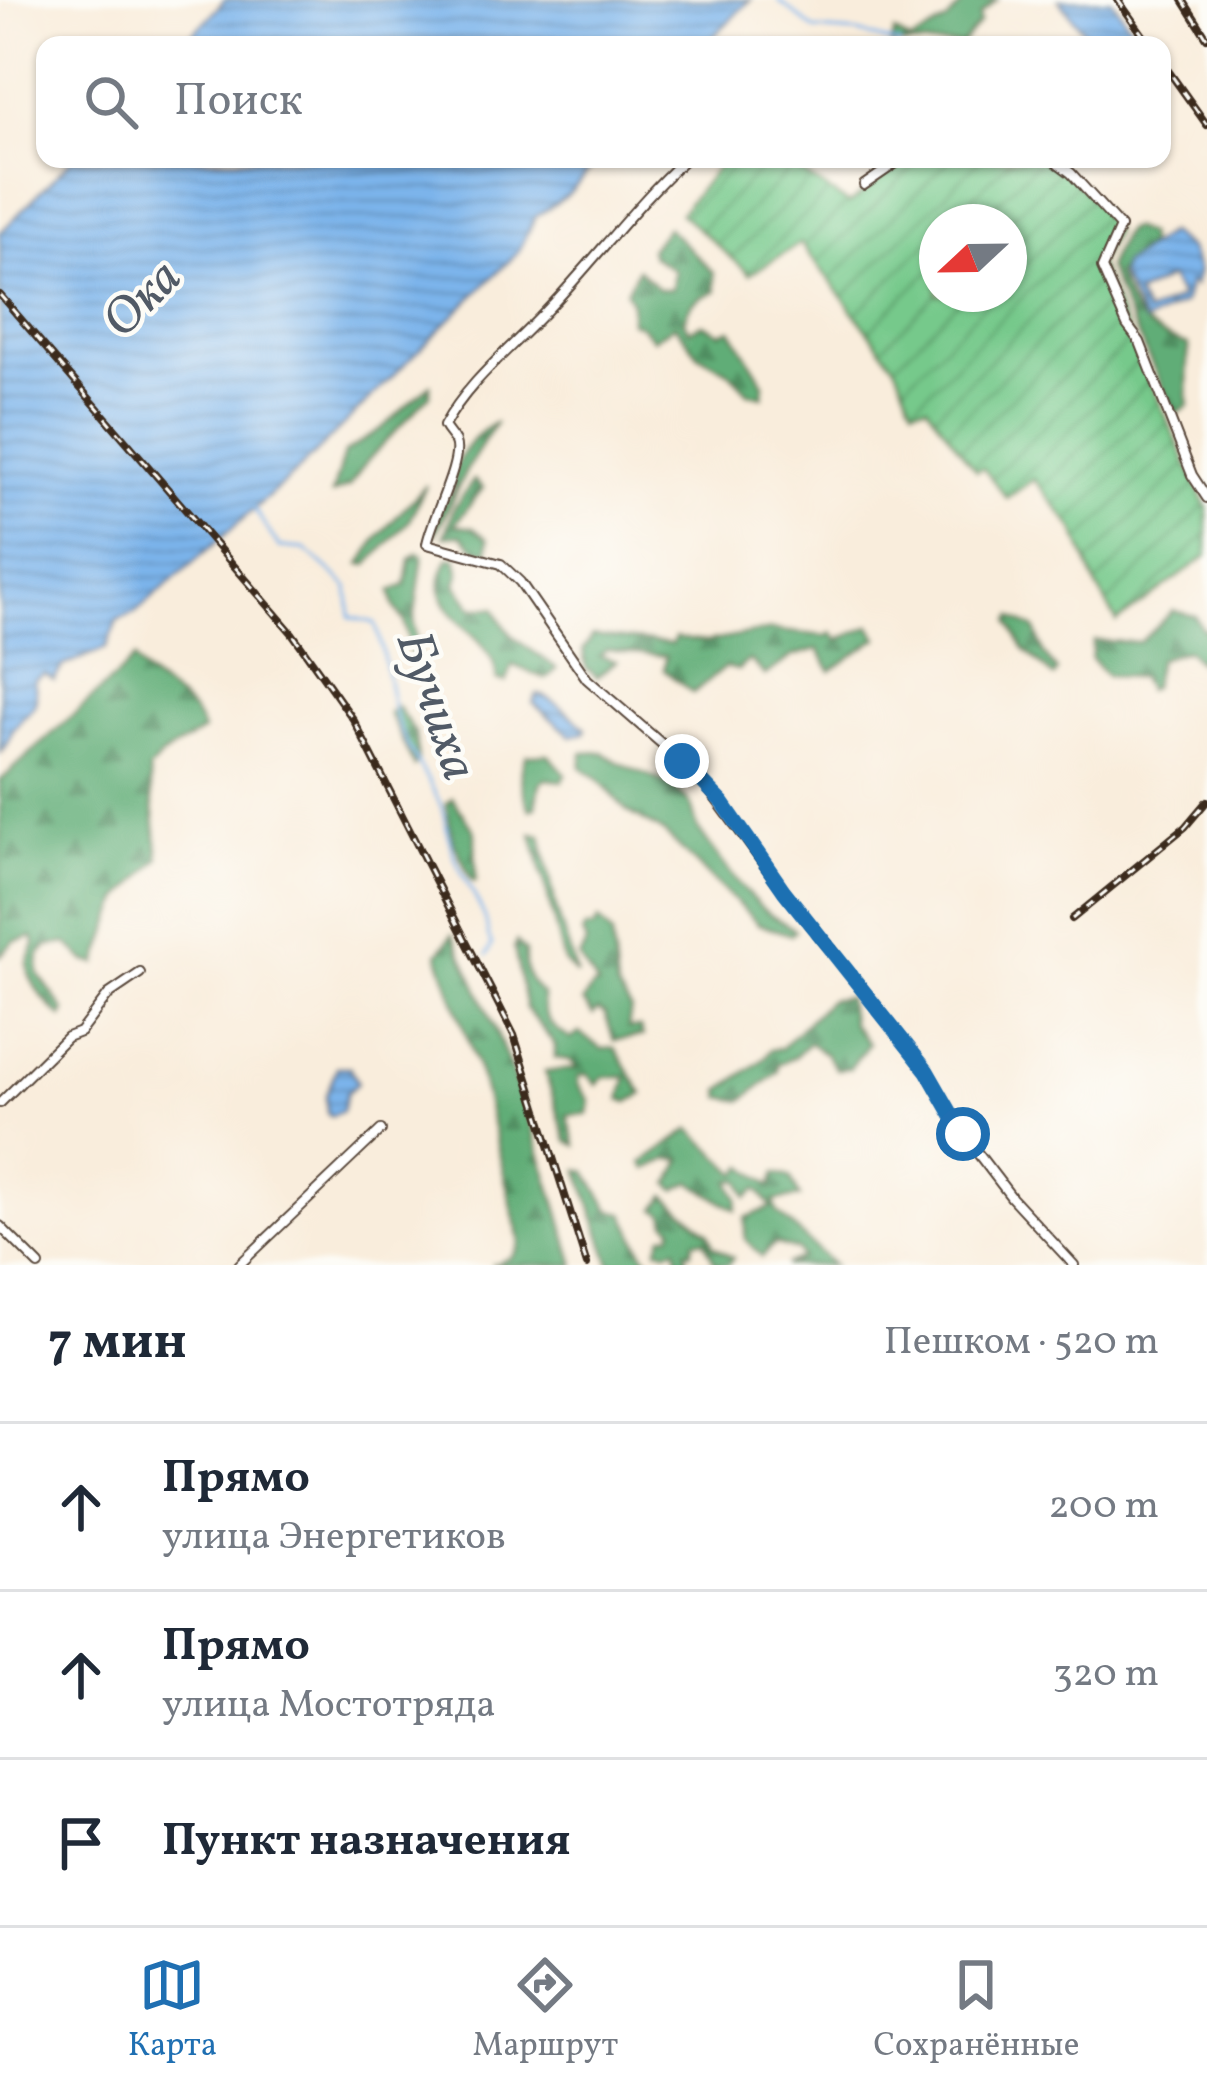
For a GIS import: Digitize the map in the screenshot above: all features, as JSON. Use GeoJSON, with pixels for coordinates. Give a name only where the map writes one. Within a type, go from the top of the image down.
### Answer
{"type":"FeatureCollection","features":[{"type":"Feature","properties":{"kind":"street"},"geometry":{"type":"LineString","coordinates":[[676,168],[482,374],[444,426],[458,457],[431,522],[427,544],[501,564],[520,582],[587,679],[711,790],[784,891],[927,1071],[963,1134],[1012,1198],[1074,1265]]}},
{"type":"Feature","properties":{"kind":"street"},"geometry":{"type":"LineString","coordinates":[[864,185],[889,168]]}},
{"type":"Feature","properties":{"kind":"street"},"geometry":{"type":"LineString","coordinates":[[1064,168],[1120,227],[1102,268],[1149,362],[1192,475],[1207,498]]}},
{"type":"Feature","properties":{"kind":"street"},"geometry":{"type":"LineString","coordinates":[[0,1103],[67,1037],[80,1032],[109,994],[140,973]]}},
{"type":"Feature","properties":{"kind":"street"},"geometry":{"type":"LineString","coordinates":[[239,1265],[381,1130]]}},
{"type":"Feature","properties":{"kind":"street"},"geometry":{"type":"LineString","coordinates":[[0,1226],[39,1265]]}},
{"type":"Feature","properties":{"kind":"green space"},"geometry":{"type":"Polygon","coordinates":[[[966,0],[997,0],[980,15],[980,23],[969,36],[921,36],[947,21],[966,0]]]}},
{"type":"Feature","properties":{"kind":"green space"},"geometry":{"type":"Polygon","coordinates":[[[717,168],[794,168],[849,204],[895,168],[1060,168],[1071,176],[1112,222],[1114,233],[1098,265],[1207,508],[1207,556],[1117,622],[1074,529],[1034,479],[1007,498],[983,468],[976,471],[927,405],[913,407],[896,367],[801,243],[750,274],[680,213],[717,168]]]}},
{"type":"Feature","properties":{"kind":"green space"},"geometry":{"type":"Polygon","coordinates":[[[667,227],[714,273],[716,291],[695,302],[684,322],[689,330],[703,324],[721,333],[731,329],[764,383],[763,396],[749,393],[728,371],[699,355],[675,325],[653,339],[631,322],[626,291],[638,269],[659,289],[672,289],[674,270],[652,256],[650,249],[667,227]]]}},
{"type":"Feature","properties":{"kind":"green space"},"geometry":{"type":"Polygon","coordinates":[[[1131,228],[1147,234],[1148,243],[1116,275],[1122,289],[1150,328],[1188,345],[1189,405],[1175,415],[1107,267],[1124,231],[1131,228]]]}},
{"type":"Feature","properties":{"kind":"green space"},"geometry":{"type":"Polygon","coordinates":[[[430,385],[430,395],[366,462],[349,487],[332,494],[344,453],[382,428],[430,385]]]}},
{"type":"Feature","properties":{"kind":"green space"},"geometry":{"type":"Polygon","coordinates":[[[496,422],[435,535],[432,528],[454,489],[460,459],[471,442],[496,422]]]}},
{"type":"Feature","properties":{"kind":"green space"},"geometry":{"type":"Polygon","coordinates":[[[474,480],[483,488],[454,525],[473,528],[488,539],[488,552],[475,549],[461,535],[444,536],[454,508],[474,480]]]}},
{"type":"Feature","properties":{"kind":"green space"},"geometry":{"type":"Polygon","coordinates":[[[426,485],[409,521],[368,565],[361,564],[378,537],[426,485]]]}},
{"type":"Feature","properties":{"kind":"green space"},"geometry":{"type":"Polygon","coordinates":[[[423,555],[414,622],[418,653],[413,662],[391,591],[406,585],[410,559],[423,555]]]}},
{"type":"Feature","properties":{"kind":"green space"},"geometry":{"type":"Polygon","coordinates":[[[449,558],[456,558],[460,574],[456,584],[473,608],[495,608],[515,638],[557,669],[546,679],[513,665],[506,682],[497,680],[484,647],[445,604],[442,576],[449,558]]]}},
{"type":"Feature","properties":{"kind":"green space"},"geometry":{"type":"Polygon","coordinates":[[[1173,611],[1196,616],[1207,630],[1207,649],[1198,662],[1187,650],[1158,659],[1152,687],[1147,690],[1139,677],[1106,676],[1091,658],[1094,641],[1140,642],[1173,611]]]}},
{"type":"Feature","properties":{"kind":"green space"},"geometry":{"type":"Polygon","coordinates":[[[1013,617],[1035,629],[1044,654],[1057,671],[1054,677],[1023,648],[1010,622],[1013,617]]]}},
{"type":"Feature","properties":{"kind":"green space"},"geometry":{"type":"Polygon","coordinates":[[[871,626],[878,638],[831,671],[818,649],[793,656],[765,675],[749,660],[738,670],[725,667],[693,693],[664,670],[666,656],[606,650],[600,656],[616,661],[597,677],[586,668],[583,650],[593,636],[672,644],[675,638],[706,642],[771,630],[832,633],[838,640],[871,626]]]}},
{"type":"Feature","properties":{"kind":"green space"},"geometry":{"type":"Polygon","coordinates":[[[135,659],[190,709],[203,731],[161,756],[149,770],[159,859],[120,900],[97,964],[85,961],[67,943],[48,946],[39,955],[38,973],[65,1011],[62,1017],[45,1001],[28,970],[33,937],[14,941],[0,956],[0,781],[135,659]]]}},
{"type":"Feature","properties":{"kind":"green space"},"geometry":{"type":"Polygon","coordinates":[[[397,706],[415,733],[418,760],[414,766],[389,713],[397,706]]]}},
{"type":"Feature","properties":{"kind":"green space"},"geometry":{"type":"Polygon","coordinates":[[[603,752],[682,795],[692,807],[699,830],[730,872],[764,910],[795,930],[791,935],[758,924],[662,831],[627,811],[581,767],[583,753],[603,752]]]}},
{"type":"Feature","properties":{"kind":"green space"},"geometry":{"type":"Polygon","coordinates":[[[548,754],[566,774],[563,781],[540,783],[536,807],[530,810],[522,782],[524,762],[527,755],[548,754]]]}},
{"type":"Feature","properties":{"kind":"green space"},"geometry":{"type":"Polygon","coordinates":[[[452,798],[475,832],[476,881],[453,841],[446,804],[452,798]]]}},
{"type":"Feature","properties":{"kind":"green space"},"geometry":{"type":"Polygon","coordinates":[[[532,833],[541,835],[577,975],[564,962],[532,833]]]}},
{"type":"Feature","properties":{"kind":"green space"},"geometry":{"type":"Polygon","coordinates":[[[598,920],[612,935],[617,989],[631,1009],[628,1028],[640,1028],[643,1036],[614,1040],[605,1014],[598,1010],[593,1015],[583,1002],[592,987],[598,986],[579,958],[586,943],[582,933],[594,928],[598,920]]]}},
{"type":"Feature","properties":{"kind":"green space"},"geometry":{"type":"Polygon","coordinates":[[[452,935],[521,1097],[575,1265],[491,1265],[513,1255],[520,1241],[481,1078],[438,954],[452,935]]]}},
{"type":"Feature","properties":{"kind":"green space"},"geometry":{"type":"Polygon","coordinates":[[[517,942],[525,952],[526,970],[542,994],[549,1021],[571,1039],[579,1033],[602,1049],[615,1048],[643,1094],[629,1102],[621,1099],[627,1077],[603,1077],[597,1085],[587,1074],[578,1076],[578,1085],[590,1101],[588,1114],[567,1115],[576,1145],[567,1141],[545,1072],[577,1068],[570,1060],[555,1058],[555,1045],[526,1009],[514,948],[517,942]]]}},
{"type":"Feature","properties":{"kind":"green space"},"geometry":{"type":"Polygon","coordinates":[[[847,997],[852,1024],[868,1044],[850,1068],[836,1069],[826,1054],[809,1043],[778,1064],[778,1072],[742,1101],[722,1097],[721,1090],[770,1050],[781,1048],[829,1000],[847,997]]]}},
{"type":"Feature","properties":{"kind":"green space"},"geometry":{"type":"Polygon","coordinates":[[[691,1129],[738,1174],[745,1166],[771,1186],[776,1173],[790,1177],[800,1197],[774,1201],[777,1212],[833,1265],[785,1265],[802,1258],[797,1250],[775,1243],[762,1257],[745,1239],[745,1218],[772,1207],[757,1189],[747,1197],[740,1180],[730,1181],[738,1199],[736,1210],[691,1182],[676,1190],[670,1184],[683,1159],[669,1159],[647,1169],[643,1163],[691,1129]]]}},
{"type":"Feature","properties":{"kind":"green space"},"geometry":{"type":"Polygon","coordinates":[[[579,1170],[586,1171],[610,1210],[624,1213],[644,1254],[655,1265],[611,1265],[579,1170]]]}},
{"type":"Feature","properties":{"kind":"green space"},"geometry":{"type":"Polygon","coordinates":[[[666,1196],[708,1232],[713,1246],[733,1258],[728,1264],[715,1263],[704,1240],[694,1241],[691,1252],[686,1250],[687,1263],[679,1265],[676,1247],[658,1249],[663,1235],[671,1234],[673,1227],[665,1213],[656,1209],[666,1196]]]}},
{"type":"Feature","properties":{"kind":"water"},"geometry":{"type":"Polygon","coordinates":[[[225,0],[750,0],[714,36],[191,36],[225,0]]]}},
{"type":"Feature","properties":{"kind":"water"},"geometry":{"type":"Polygon","coordinates":[[[1059,0],[1112,0],[1138,36],[1088,36],[1059,0]]]}},
{"type":"Feature","properties":{"kind":"water","name":"Ока"},"geometry":{"type":"Polygon","coordinates":[[[63,168],[591,168],[569,194],[535,217],[519,251],[291,477],[135,613],[117,620],[106,648],[63,666],[54,680],[45,674],[34,680],[34,706],[0,753],[0,233],[63,168]]]}},
{"type":"Feature","properties":{"kind":"water"},"geometry":{"type":"Polygon","coordinates":[[[1168,233],[1189,249],[1198,271],[1194,286],[1189,282],[1184,303],[1144,323],[1120,276],[1122,265],[1168,233]],[[1169,278],[1136,295],[1146,314],[1180,298],[1169,278]]]}},
{"type":"Feature","properties":{"kind":"water"},"geometry":{"type":"Polygon","coordinates":[[[537,694],[563,708],[586,728],[585,733],[571,736],[533,703],[537,694]]]}},
{"type":"Feature","properties":{"kind":"water"},"geometry":{"type":"Polygon","coordinates":[[[337,1067],[350,1067],[358,1083],[347,1092],[342,1111],[331,1116],[326,1096],[337,1067]]]}},
{"type":"Feature","properties":{"kind":"waterway"},"geometry":{"type":"LineString","coordinates":[[778,0],[815,30],[868,36]]}},
{"type":"Feature","properties":{"kind":"waterway","name":"Бучиха"},"geometry":{"type":"LineString","coordinates":[[252,506],[279,547],[305,549],[348,587],[351,617],[375,623],[399,727],[441,806],[456,861],[485,918],[492,944],[487,955]]}},
{"type":"Feature","properties":{"kind":"railway"},"geometry":{"type":"LineString","coordinates":[[1118,0],[1144,36]]}},
{"type":"Feature","properties":{"kind":"railway"},"geometry":{"type":"LineString","coordinates":[[1183,0],[1207,38]]}},
{"type":"Feature","properties":{"kind":"railway"},"geometry":{"type":"LineString","coordinates":[[1171,75],[1207,125]]}},
{"type":"Feature","properties":{"kind":"railway"},"geometry":{"type":"LineString","coordinates":[[0,295],[292,633],[353,719],[514,1035],[587,1265]]}},
{"type":"Feature","properties":{"kind":"railway"},"geometry":{"type":"LineString","coordinates":[[1072,919],[1185,827],[1207,801]]}},
{"type":"Feature","properties":{"kind":"route"},"geometry":{"type":"LineString","coordinates":[[682,761],[723,803],[784,891],[927,1071],[963,1134]]}}]}
